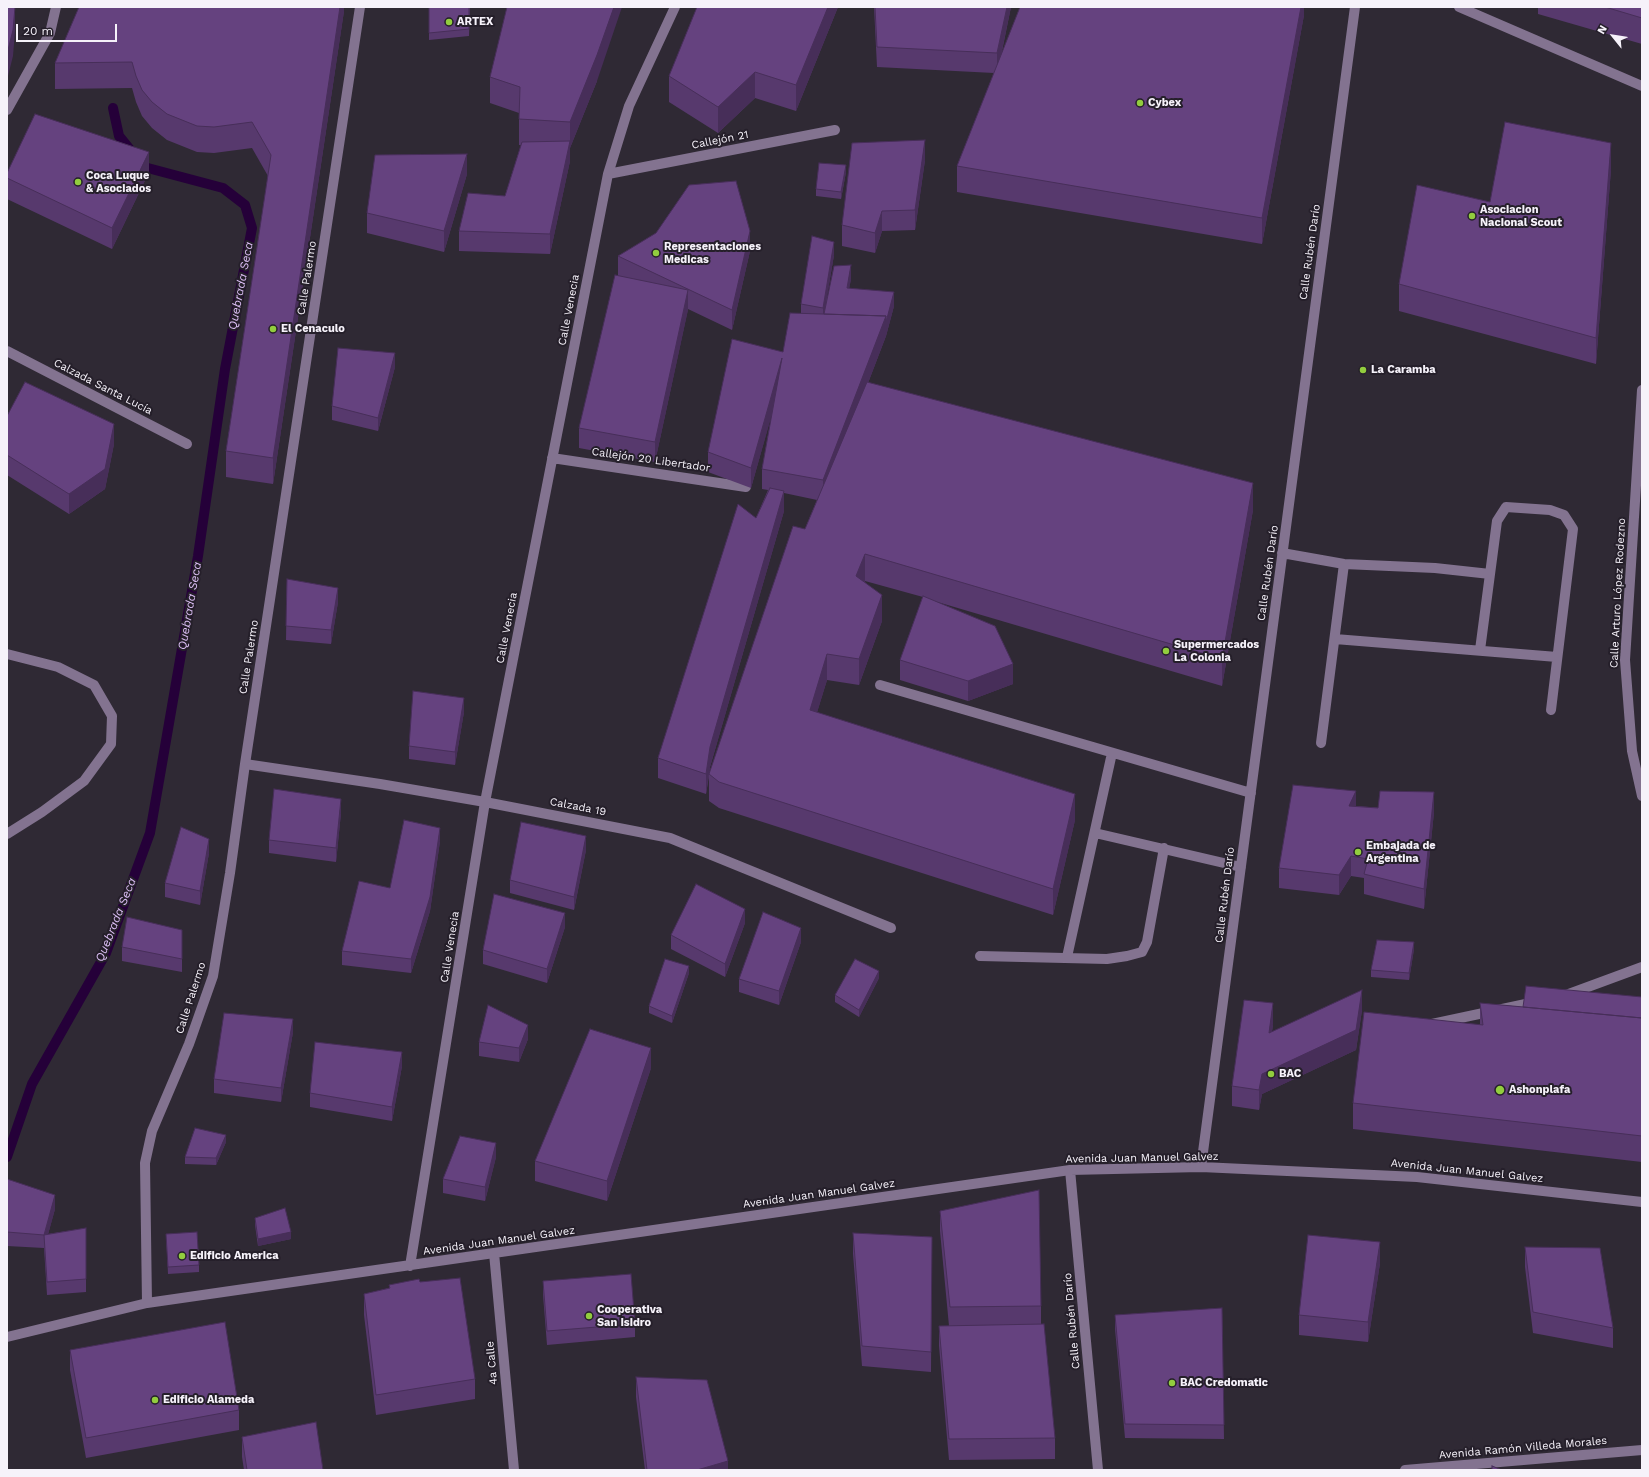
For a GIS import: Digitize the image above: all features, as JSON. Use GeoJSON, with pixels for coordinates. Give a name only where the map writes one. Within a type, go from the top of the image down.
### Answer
{"type":"FeatureCollection","features":[{"type":"Feature","properties":{"kind":"street"},"geometry":{"type":"LineString","coordinates":[[7,110],[50,33],[56,7]]}},
{"type":"Feature","properties":{"kind":"street","name":"Calle Palermo"},"geometry":{"type":"LineString","coordinates":[[147,1303],[145,1163],[152,1131],[189,1044],[213,976],[230,873],[245,764],[360,7]]}},
{"type":"Feature","properties":{"kind":"street","name":"Calle Venecia"},"geometry":{"type":"LineString","coordinates":[[410,1266],[485,802],[608,174],[629,106],[675,7]]}},
{"type":"Feature","properties":{"kind":"street","name":"Calle Rubén Darío"},"geometry":{"type":"LineString","coordinates":[[1202,1167],[1250,793],[1355,7]]}},
{"type":"Feature","properties":{"kind":"street"},"geometry":{"type":"LineString","coordinates":[[1458,7],[1642,86]]}},
{"type":"Feature","properties":{"kind":"street","name":"Callejón 21"},"geometry":{"type":"LineString","coordinates":[[608,174],[835,130]]}},
{"type":"Feature","properties":{"kind":"street","name":"Calzada Santa Lucía"},"geometry":{"type":"LineString","coordinates":[[7,352],[187,444]]}},
{"type":"Feature","properties":{"kind":"street","name":"Calle Arturo López Rodezno"},"geometry":{"type":"LineString","coordinates":[[1642,390],[1625,660],[1632,751],[1642,796]]}},
{"type":"Feature","properties":{"kind":"street","name":"Callejón 20 Libertador"},"geometry":{"type":"LineString","coordinates":[[552,458],[746,487]]}},
{"type":"Feature","properties":{"kind":"street"},"geometry":{"type":"LineString","coordinates":[[1480,650],[1497,521],[1506,507],[1550,510],[1564,515],[1573,529],[1551,710]]}},
{"type":"Feature","properties":{"kind":"street"},"geometry":{"type":"LineString","coordinates":[[1282,552],[1344,564],[1435,568],[1490,574]]}},
{"type":"Feature","properties":{"kind":"street"},"geometry":{"type":"LineString","coordinates":[[1321,743],[1344,564]]}},
{"type":"Feature","properties":{"kind":"street"},"geometry":{"type":"LineString","coordinates":[[1335,638],[1558,657]]}},
{"type":"Feature","properties":{"kind":"street"},"geometry":{"type":"LineString","coordinates":[[7,654],[58,667],[94,685],[112,716],[112,744],[84,781],[42,812],[7,834]]}},
{"type":"Feature","properties":{"kind":"street"},"geometry":{"type":"LineString","coordinates":[[880,685],[1250,793]]}},
{"type":"Feature","properties":{"kind":"street"},"geometry":{"type":"LineString","coordinates":[[1067,957],[1112,753]]}},
{"type":"Feature","properties":{"kind":"street","name":"Calzada 19"},"geometry":{"type":"LineString","coordinates":[[245,764],[380,784],[485,802],[670,838],[891,928]]}},
{"type":"Feature","properties":{"kind":"street"},"geometry":{"type":"LineString","coordinates":[[1095,833],[1241,867]]}},
{"type":"Feature","properties":{"kind":"street"},"geometry":{"type":"LineString","coordinates":[[980,956],[1107,959],[1142,952],[1147,942],[1164,848]]}},
{"type":"Feature","properties":{"kind":"street"},"geometry":{"type":"LineString","coordinates":[[1422,1026],[1549,1000],[1642,968]]}},
{"type":"Feature","properties":{"kind":"street","name":"Avenida Juan Manuel Galvez"},"geometry":{"type":"LineString","coordinates":[[7,1337],[147,1303],[1070,1170],[1202,1167],[1417,1177],[1642,1202]]}},
{"type":"Feature","properties":{"kind":"street","name":"Calle Rubén Darío"},"geometry":{"type":"LineString","coordinates":[[1070,1170],[1098,1470]]}},
{"type":"Feature","properties":{"kind":"street","name":"4a Calle"},"geometry":{"type":"LineString","coordinates":[[494,1253],[514,1470]]}},
{"type":"Feature","properties":{"kind":"street","name":"Avenida Ramón Villeda Morales"},"geometry":{"type":"LineString","coordinates":[[1405,1470],[1642,1450]]}},
{"type":"Feature","properties":{"kind":"building"},"geometry":{"type":"Polygon","coordinates":[[[7,7],[15,7],[13,30],[7,54],[7,7]]]}},
{"type":"Feature","properties":{"kind":"building","name":"El Cenaculo"},"geometry":{"type":"Polygon","coordinates":[[[79,7],[340,7],[273,458],[226,451],[271,155],[252,122],[214,127],[197,126],[167,114],[152,102],[142,90],[132,62],[55,63],[79,7]]]}},
{"type":"Feature","properties":{"kind":"building","name":"ARTEX"},"geometry":{"type":"Polygon","coordinates":[[[429,7],[469,7],[469,29],[429,33],[429,7]]]}},
{"type":"Feature","properties":{"kind":"building"},"geometry":{"type":"Polygon","coordinates":[[[507,7],[614,7],[597,55],[570,122],[519,119],[520,87],[490,77],[507,7]]]}},
{"type":"Feature","properties":{"kind":"building"},"geometry":{"type":"Polygon","coordinates":[[[697,7],[828,7],[796,85],[755,72],[718,107],[669,76],[697,7]]]}},
{"type":"Feature","properties":{"kind":"building"},"geometry":{"type":"Polygon","coordinates":[[[875,7],[1007,7],[997,53],[877,47],[875,7]]]}},
{"type":"Feature","properties":{"kind":"building","name":"Cybex"},"geometry":{"type":"Polygon","coordinates":[[[1020,7],[1301,7],[1262,218],[957,166],[1020,7]]]}},
{"type":"Feature","properties":{"kind":"building"},"geometry":{"type":"Polygon","coordinates":[[[1605,7],[1642,7],[1642,18],[1605,7]]]}},
{"type":"Feature","properties":{"kind":"building","name":"Coca Luque & Asociados"},"geometry":{"type":"Polygon","coordinates":[[[35,114],[149,152],[112,228],[7,178],[7,173],[35,114]]]}},
{"type":"Feature","properties":{"kind":"building"},"geometry":{"type":"Polygon","coordinates":[[[1505,122],[1611,143],[1596,338],[1399,284],[1417,185],[1490,202],[1505,122]]]}},
{"type":"Feature","properties":{"kind":"building"},"geometry":{"type":"Polygon","coordinates":[[[925,140],[915,210],[882,211],[875,233],[842,225],[852,143],[925,140]]]}},
{"type":"Feature","properties":{"kind":"building"},"geometry":{"type":"Polygon","coordinates":[[[570,141],[550,234],[459,231],[468,193],[505,196],[522,142],[570,141]]]}},
{"type":"Feature","properties":{"kind":"building"},"geometry":{"type":"Polygon","coordinates":[[[467,154],[444,231],[367,213],[375,155],[467,154]]]}},
{"type":"Feature","properties":{"kind":"building"},"geometry":{"type":"Polygon","coordinates":[[[819,163],[846,165],[841,192],[816,189],[819,163]]]}},
{"type":"Feature","properties":{"kind":"building"},"geometry":{"type":"Polygon","coordinates":[[[736,181],[750,231],[732,310],[618,256],[656,233],[689,185],[736,181]]]}},
{"type":"Feature","properties":{"kind":"building"},"geometry":{"type":"Polygon","coordinates":[[[812,236],[834,242],[823,308],[801,304],[812,236]]]}},
{"type":"Feature","properties":{"kind":"building"},"geometry":{"type":"Polygon","coordinates":[[[851,265],[847,288],[894,292],[886,322],[886,316],[824,314],[834,266],[851,265]]]}},
{"type":"Feature","properties":{"kind":"building"},"geometry":{"type":"Polygon","coordinates":[[[615,275],[688,290],[655,442],[579,428],[615,275]]]}},
{"type":"Feature","properties":{"kind":"building"},"geometry":{"type":"Polygon","coordinates":[[[790,313],[886,316],[823,480],[762,469],[782,358],[751,468],[708,452],[732,339],[783,352],[790,313]]]}},
{"type":"Feature","properties":{"kind":"building"},"geometry":{"type":"Polygon","coordinates":[[[338,348],[395,353],[378,418],[332,406],[338,348]]]}},
{"type":"Feature","properties":{"kind":"building"},"geometry":{"type":"Polygon","coordinates":[[[25,382],[114,424],[105,469],[69,494],[7,455],[7,416],[25,382]]]}},
{"type":"Feature","properties":{"kind":"building","name":"Supermercados La Colonia"},"geometry":{"type":"Polygon","coordinates":[[[867,382],[1253,483],[1222,659],[865,554],[856,576],[882,595],[859,659],[827,654],[810,710],[1075,794],[1053,889],[719,782],[709,774],[793,526],[805,529],[867,382]]]}},
{"type":"Feature","properties":{"kind":"building"},"geometry":{"type":"Polygon","coordinates":[[[770,488],[784,491],[710,747],[706,774],[658,758],[738,504],[756,518],[770,488]]]}},
{"type":"Feature","properties":{"kind":"building"},"geometry":{"type":"Polygon","coordinates":[[[287,579],[338,588],[331,630],[286,626],[287,579]]]}},
{"type":"Feature","properties":{"kind":"building"},"geometry":{"type":"Polygon","coordinates":[[[923,596],[995,626],[1013,664],[968,681],[900,660],[923,596]]]}},
{"type":"Feature","properties":{"kind":"building"},"geometry":{"type":"Polygon","coordinates":[[[413,691],[464,698],[455,752],[409,746],[413,691]]]}},
{"type":"Feature","properties":{"kind":"building","name":"Embajada de Argentina"},"geometry":{"type":"Polygon","coordinates":[[[1293,785],[1356,791],[1349,806],[1378,808],[1380,791],[1434,792],[1424,889],[1364,874],[1368,859],[1351,856],[1339,875],[1279,868],[1293,785]]]}},
{"type":"Feature","properties":{"kind":"building"},"geometry":{"type":"Polygon","coordinates":[[[274,789],[341,799],[336,848],[269,840],[274,789]]]}},
{"type":"Feature","properties":{"kind":"building"},"geometry":{"type":"Polygon","coordinates":[[[404,820],[440,828],[430,897],[411,959],[342,951],[359,881],[390,888],[404,820]]]}},
{"type":"Feature","properties":{"kind":"building"},"geometry":{"type":"Polygon","coordinates":[[[521,822],[586,836],[574,897],[510,880],[521,822]]]}},
{"type":"Feature","properties":{"kind":"building"},"geometry":{"type":"Polygon","coordinates":[[[181,827],[209,839],[200,891],[165,883],[181,827]]]}},
{"type":"Feature","properties":{"kind":"building"},"geometry":{"type":"Polygon","coordinates":[[[696,884],[745,909],[725,964],[671,935],[696,884]]]}},
{"type":"Feature","properties":{"kind":"building"},"geometry":{"type":"Polygon","coordinates":[[[494,894],[565,913],[547,969],[483,950],[494,894]]]}},
{"type":"Feature","properties":{"kind":"building"},"geometry":{"type":"Polygon","coordinates":[[[763,912],[801,928],[779,991],[739,979],[763,912]]]}},
{"type":"Feature","properties":{"kind":"building"},"geometry":{"type":"Polygon","coordinates":[[[127,917],[182,930],[182,959],[122,947],[127,917]]]}},
{"type":"Feature","properties":{"kind":"building"},"geometry":{"type":"Polygon","coordinates":[[[1377,940],[1414,942],[1409,973],[1371,970],[1377,940]]]}},
{"type":"Feature","properties":{"kind":"building"},"geometry":{"type":"Polygon","coordinates":[[[665,959],[689,966],[672,1016],[649,1006],[665,959]]]}},
{"type":"Feature","properties":{"kind":"building"},"geometry":{"type":"Polygon","coordinates":[[[855,959],[879,971],[859,1010],[835,995],[855,959]]]}},
{"type":"Feature","properties":{"kind":"building"},"geometry":{"type":"Polygon","coordinates":[[[1526,986],[1642,997],[1642,1018],[1523,1007],[1526,986]]]}},
{"type":"Feature","properties":{"kind":"building"},"geometry":{"type":"Polygon","coordinates":[[[1362,990],[1356,1030],[1262,1074],[1259,1090],[1232,1086],[1244,1000],[1273,1003],[1269,1033],[1362,990]]]}},
{"type":"Feature","properties":{"kind":"building","name":"Ashonplafa"},"geometry":{"type":"Polygon","coordinates":[[[1480,1003],[1642,1018],[1642,1136],[1353,1103],[1364,1012],[1483,1025],[1480,1003]]]}},
{"type":"Feature","properties":{"kind":"building"},"geometry":{"type":"Polygon","coordinates":[[[488,1005],[528,1025],[519,1048],[479,1042],[488,1005]]]}},
{"type":"Feature","properties":{"kind":"building"},"geometry":{"type":"Polygon","coordinates":[[[224,1013],[293,1019],[281,1088],[214,1079],[224,1013]]]}},
{"type":"Feature","properties":{"kind":"building"},"geometry":{"type":"Polygon","coordinates":[[[590,1029],[651,1048],[607,1181],[535,1161],[590,1029]]]}},
{"type":"Feature","properties":{"kind":"building"},"geometry":{"type":"Polygon","coordinates":[[[315,1042],[402,1052],[392,1107],[310,1093],[315,1042]]]}},
{"type":"Feature","properties":{"kind":"building"},"geometry":{"type":"Polygon","coordinates":[[[195,1128],[226,1135],[216,1158],[185,1157],[195,1128]]]}},
{"type":"Feature","properties":{"kind":"building"},"geometry":{"type":"Polygon","coordinates":[[[460,1136],[496,1143],[485,1187],[443,1179],[460,1136]]]}},
{"type":"Feature","properties":{"kind":"building"},"geometry":{"type":"Polygon","coordinates":[[[7,1179],[55,1195],[44,1235],[7,1232],[7,1179]]]}},
{"type":"Feature","properties":{"kind":"building"},"geometry":{"type":"Polygon","coordinates":[[[1039,1190],[1041,1306],[950,1307],[940,1211],[1039,1190]]]}},
{"type":"Feature","properties":{"kind":"building"},"geometry":{"type":"Polygon","coordinates":[[[285,1208],[291,1232],[258,1239],[255,1218],[285,1208]]]}},
{"type":"Feature","properties":{"kind":"building"},"geometry":{"type":"Polygon","coordinates":[[[86,1228],[86,1279],[47,1282],[44,1235],[86,1228]]]}},
{"type":"Feature","properties":{"kind":"building","name":"Edificio America"},"geometry":{"type":"Polygon","coordinates":[[[197,1232],[199,1265],[168,1267],[166,1234],[197,1232]]]}},
{"type":"Feature","properties":{"kind":"building"},"geometry":{"type":"Polygon","coordinates":[[[853,1233],[932,1237],[931,1352],[862,1346],[853,1233]]]}},
{"type":"Feature","properties":{"kind":"building"},"geometry":{"type":"Polygon","coordinates":[[[1308,1235],[1380,1242],[1368,1322],[1299,1315],[1308,1235]]]}},
{"type":"Feature","properties":{"kind":"building"},"geometry":{"type":"Polygon","coordinates":[[[1525,1247],[1600,1248],[1613,1328],[1533,1312],[1525,1247]]]}},
{"type":"Feature","properties":{"kind":"building","name":"Cooperativa San Isidro"},"geometry":{"type":"Polygon","coordinates":[[[631,1274],[635,1324],[547,1331],[543,1281],[631,1274]]]}},
{"type":"Feature","properties":{"kind":"building"},"geometry":{"type":"Polygon","coordinates":[[[460,1278],[475,1379],[376,1395],[364,1294],[390,1288],[389,1285],[419,1279],[420,1282],[460,1278]]]}},
{"type":"Feature","properties":{"kind":"building","name":"BAC Credomatic"},"geometry":{"type":"Polygon","coordinates":[[[1222,1308],[1224,1425],[1125,1424],[1115,1315],[1222,1308]]]}},
{"type":"Feature","properties":{"kind":"building","name":"Edificio Alameda"},"geometry":{"type":"Polygon","coordinates":[[[225,1322],[239,1410],[86,1438],[70,1350],[225,1322]]]}},
{"type":"Feature","properties":{"kind":"building"},"geometry":{"type":"Polygon","coordinates":[[[1044,1324],[1055,1438],[949,1439],[939,1326],[1044,1324]]]}},
{"type":"Feature","properties":{"kind":"building"},"geometry":{"type":"Polygon","coordinates":[[[636,1377],[707,1380],[728,1461],[697,1470],[647,1470],[636,1377]]]}},
{"type":"Feature","properties":{"kind":"building"},"geometry":{"type":"Polygon","coordinates":[[[316,1422],[323,1470],[247,1470],[242,1437],[316,1422]]]}},
{"type":"Feature","properties":{"kind":"building"},"geometry":{"type":"Polygon","coordinates":[[[1492,1466],[1502,1470],[1492,1470],[1492,1466]]]}},
{"type":"Feature","properties":{"kind":"waterway","name":"Quebrada Seca"},"geometry":{"type":"LineString","coordinates":[[7,1157],[32,1084],[106,953],[150,833],[198,556],[225,369],[252,228],[245,205],[223,188],[144,167],[119,136],[113,108]]}},
{"type":"Feature","properties":{"kind":"place","name":"ARTEX"},"geometry":{"type":"Point","coordinates":[449,22]}},
{"type":"Feature","properties":{"kind":"place","name":"Cybex"},"geometry":{"type":"Point","coordinates":[1140,103]}},
{"type":"Feature","properties":{"kind":"place","name":"Coca Luque & Asociados"},"geometry":{"type":"Point","coordinates":[78,182]}},
{"type":"Feature","properties":{"kind":"place","name":"Asociacion Nacional Scout"},"geometry":{"type":"Point","coordinates":[1472,216]}},
{"type":"Feature","properties":{"kind":"place","name":"Representaciones Medicas"},"geometry":{"type":"Point","coordinates":[656,253]}},
{"type":"Feature","properties":{"kind":"place","name":"El Cenaculo"},"geometry":{"type":"Point","coordinates":[273,329]}},
{"type":"Feature","properties":{"kind":"place","name":"La Caramba"},"geometry":{"type":"Point","coordinates":[1363,370]}},
{"type":"Feature","properties":{"kind":"place","name":"Supermercados La Colonia"},"geometry":{"type":"Point","coordinates":[1166,651]}},
{"type":"Feature","properties":{"kind":"place","name":"Embajada de Argentina"},"geometry":{"type":"Point","coordinates":[1358,852]}},
{"type":"Feature","properties":{"kind":"place","name":"BAC"},"geometry":{"type":"Point","coordinates":[1271,1074]}},
{"type":"Feature","properties":{"kind":"place","name":"Ashonplafa"},"geometry":{"type":"Point","coordinates":[1500,1090]}},
{"type":"Feature","properties":{"kind":"place","name":"Edificio America"},"geometry":{"type":"Point","coordinates":[182,1256]}},
{"type":"Feature","properties":{"kind":"place","name":"Cooperativa San Isidro"},"geometry":{"type":"Point","coordinates":[589,1316]}},
{"type":"Feature","properties":{"kind":"place","name":"BAC Credomatic"},"geometry":{"type":"Point","coordinates":[1172,1383]}},
{"type":"Feature","properties":{"kind":"place","name":"Edificio Alameda"},"geometry":{"type":"Point","coordinates":[155,1400]}}]}
